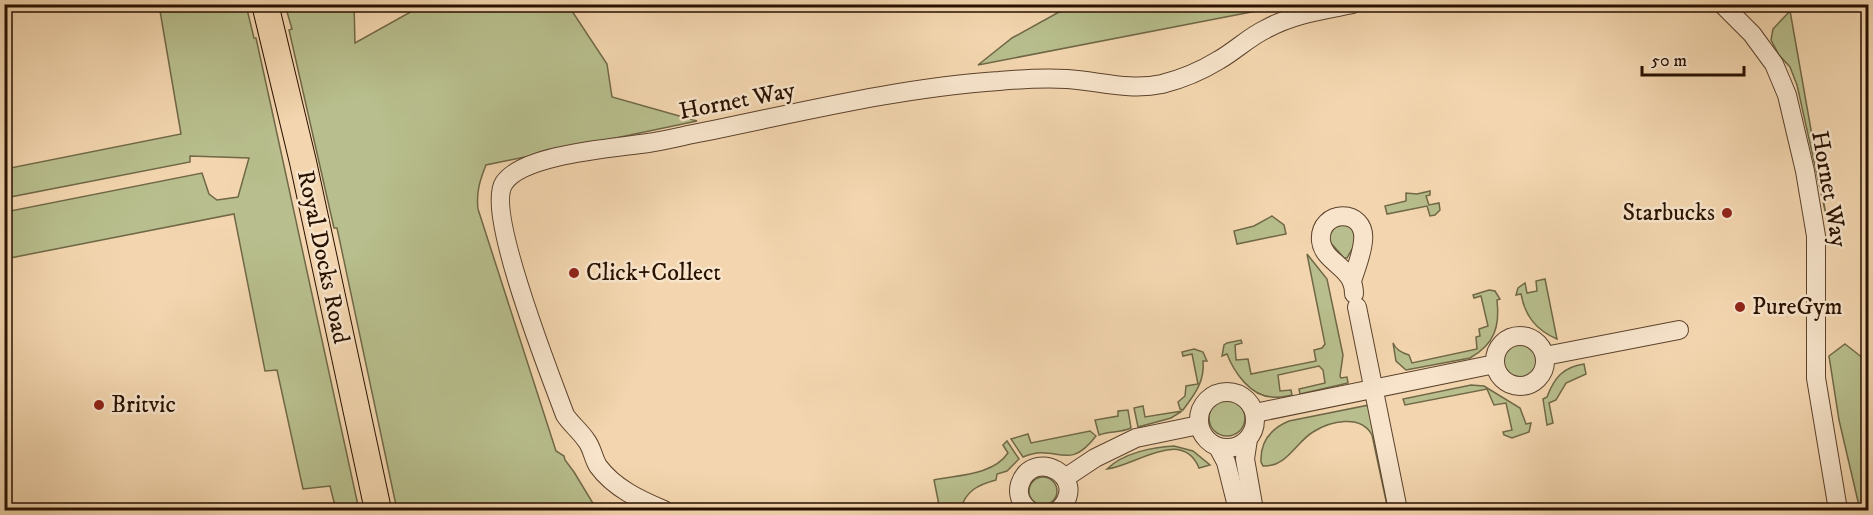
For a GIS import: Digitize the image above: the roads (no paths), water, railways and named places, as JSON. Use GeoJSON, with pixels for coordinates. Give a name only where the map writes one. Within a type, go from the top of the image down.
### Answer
{"type":"FeatureCollection","features":[{"type":"Feature","properties":{"kind":"highway","name":"Royal Docks Road"},"geometry":{"type":"LineString","coordinates":[[265,4],[318,232],[378,510]]}},
{"type":"Feature","properties":{"kind":"street","name":"Hornet Way"},"geometry":{"type":"LineString","coordinates":[[664,510],[633,496],[604,474],[596,463],[586,440],[571,425],[565,415],[526,308],[500,210],[500,191],[506,180],[519,170],[558,157],[593,149],[649,143],[893,94],[994,81],[1040,78],[1122,87],[1160,84],[1201,71],[1265,29],[1282,21],[1353,4]]}},
{"type":"Feature","properties":{"kind":"street","name":"Hornet Way"},"geometry":{"type":"LineString","coordinates":[[1722,4],[1752,34],[1774,64],[1787,95],[1805,171],[1816,236],[1816,378],[1838,510]]}},
{"type":"Feature","properties":{"kind":"street"},"geometry":{"type":"LineString","coordinates":[[1354,294],[1398,510]]}},
{"type":"Feature","properties":{"kind":"street"},"geometry":{"type":"LineString","coordinates":[[1545,356],[1679,330]]}},
{"type":"Feature","properties":{"kind":"street"},"geometry":{"type":"LineString","coordinates":[[1516,336],[1531,338],[1538,343],[1545,356],[1544,371],[1540,378],[1527,386],[1520,387],[1506,383],[1500,378],[1495,364],[1495,356],[1503,343],[1516,336]]}},
{"type":"Feature","properties":{"kind":"street"},"geometry":{"type":"LineString","coordinates":[[1255,413],[1495,364]]}},
{"type":"Feature","properties":{"kind":"street"},"geometry":{"type":"LineString","coordinates":[[1238,510],[1226,462],[1218,447],[1206,438],[1199,424],[1202,407],[1206,400],[1222,392],[1230,391],[1246,398],[1255,413],[1256,422],[1248,439],[1245,459],[1254,510]]}},
{"type":"Feature","properties":{"kind":"street"},"geometry":{"type":"LineString","coordinates":[[1065,478],[1095,458],[1136,438],[1199,424]]}},
{"type":"Feature","properties":{"kind":"street"},"geometry":{"type":"LineString","coordinates":[[1218,447],[1234,447],[1248,439]]}},
{"type":"Feature","properties":{"kind":"street"},"geometry":{"type":"LineString","coordinates":[[1026,509],[1019,489],[1025,475],[1031,470],[1046,467],[1053,468],[1065,478],[1069,492],[1064,505],[1059,510]]}},
{"type":"Feature","properties":{"kind":"place","name":"Starbucks"},"geometry":{"type":"Point","coordinates":[1727,213]}},
{"type":"Feature","properties":{"kind":"place","name":"Click+Collect"},"geometry":{"type":"Point","coordinates":[574,273]}},
{"type":"Feature","properties":{"kind":"place","name":"PureGym"},"geometry":{"type":"Point","coordinates":[1740,307]}},
{"type":"Feature","properties":{"kind":"place","name":"Britvic"},"geometry":{"type":"Point","coordinates":[99,405]}}]}
